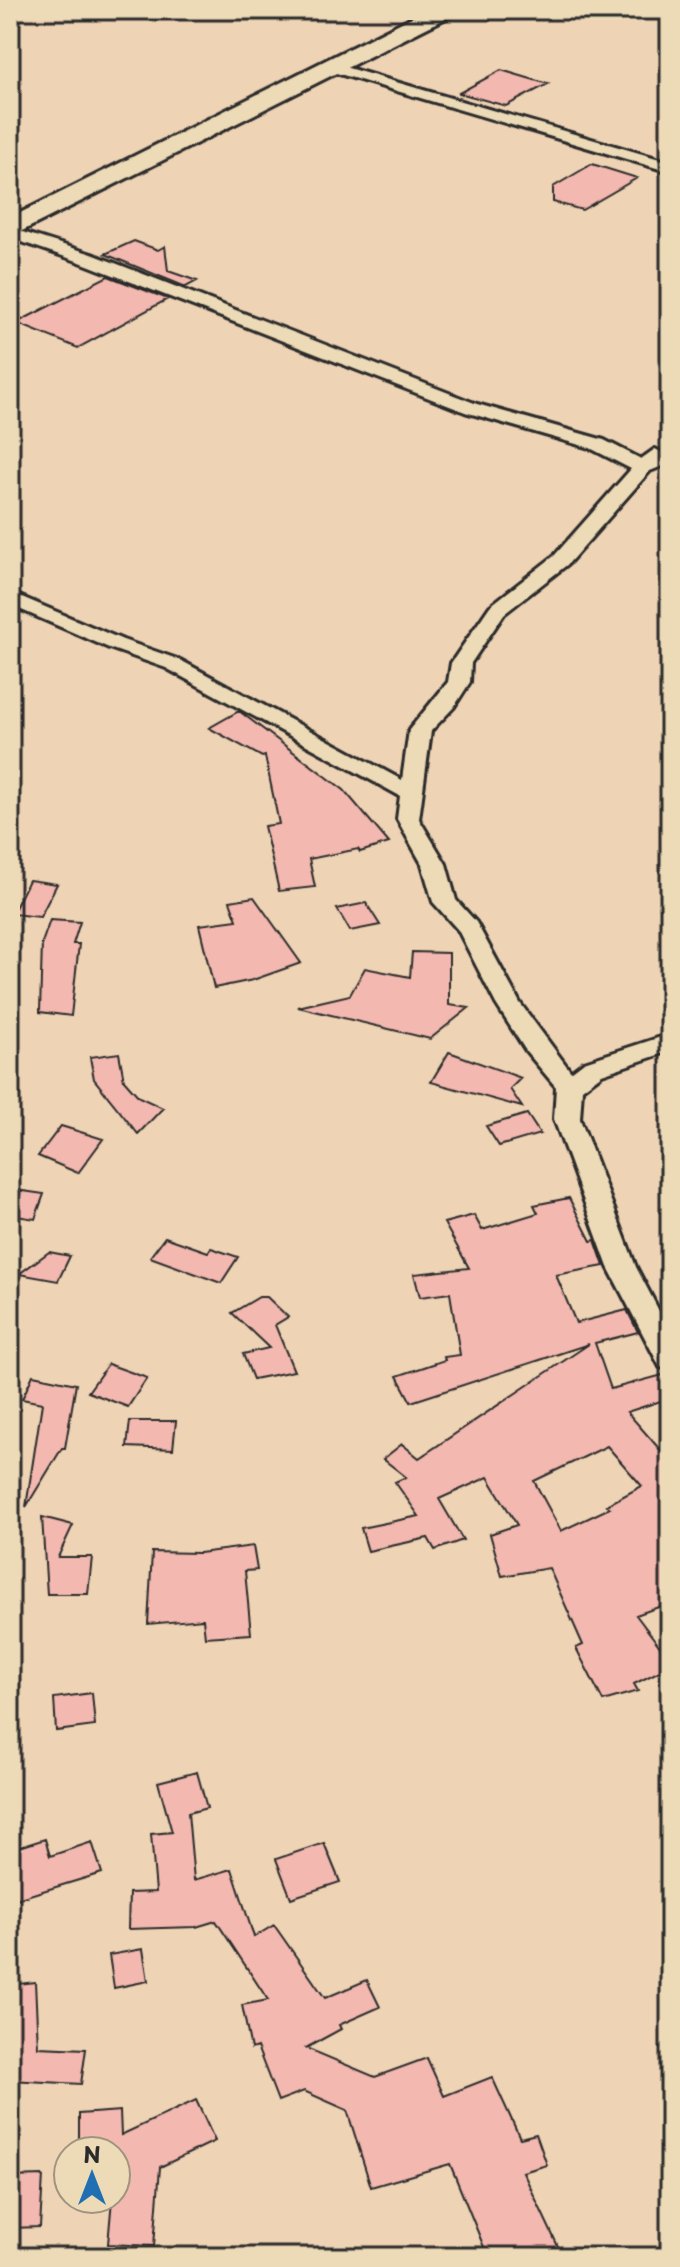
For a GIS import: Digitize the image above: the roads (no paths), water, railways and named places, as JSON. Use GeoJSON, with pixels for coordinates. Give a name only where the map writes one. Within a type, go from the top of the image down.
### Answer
{"type":"FeatureCollection","features":[{"type":"Feature","properties":{"kind":"highway"},"geometry":{"type":"LineString","coordinates":[[10,231],[444,10]]}},
{"type":"Feature","properties":{"kind":"street"},"geometry":{"type":"LineString","coordinates":[[331,67],[670,167]]}},
{"type":"Feature","properties":{"kind":"street"},"geometry":{"type":"LineString","coordinates":[[10,231],[471,408],[597,444],[670,481]]}},
{"type":"Feature","properties":{"kind":"street"},"geometry":{"type":"LineString","coordinates":[[670,439],[561,560],[497,610],[461,663],[459,682],[446,702],[420,730],[408,819],[434,864],[445,902],[468,927],[508,1004],[535,1045],[569,1086],[567,1119],[622,1267],[670,1359]]}},
{"type":"Feature","properties":{"kind":"street"},"geometry":{"type":"LineString","coordinates":[[643,467],[670,457]]}},
{"type":"Feature","properties":{"kind":"street"},"geometry":{"type":"LineString","coordinates":[[10,598],[116,644],[173,664],[412,794]]}},
{"type":"Feature","properties":{"kind":"street"},"geometry":{"type":"LineString","coordinates":[[569,1086],[593,1068],[670,1042]]}}]}
